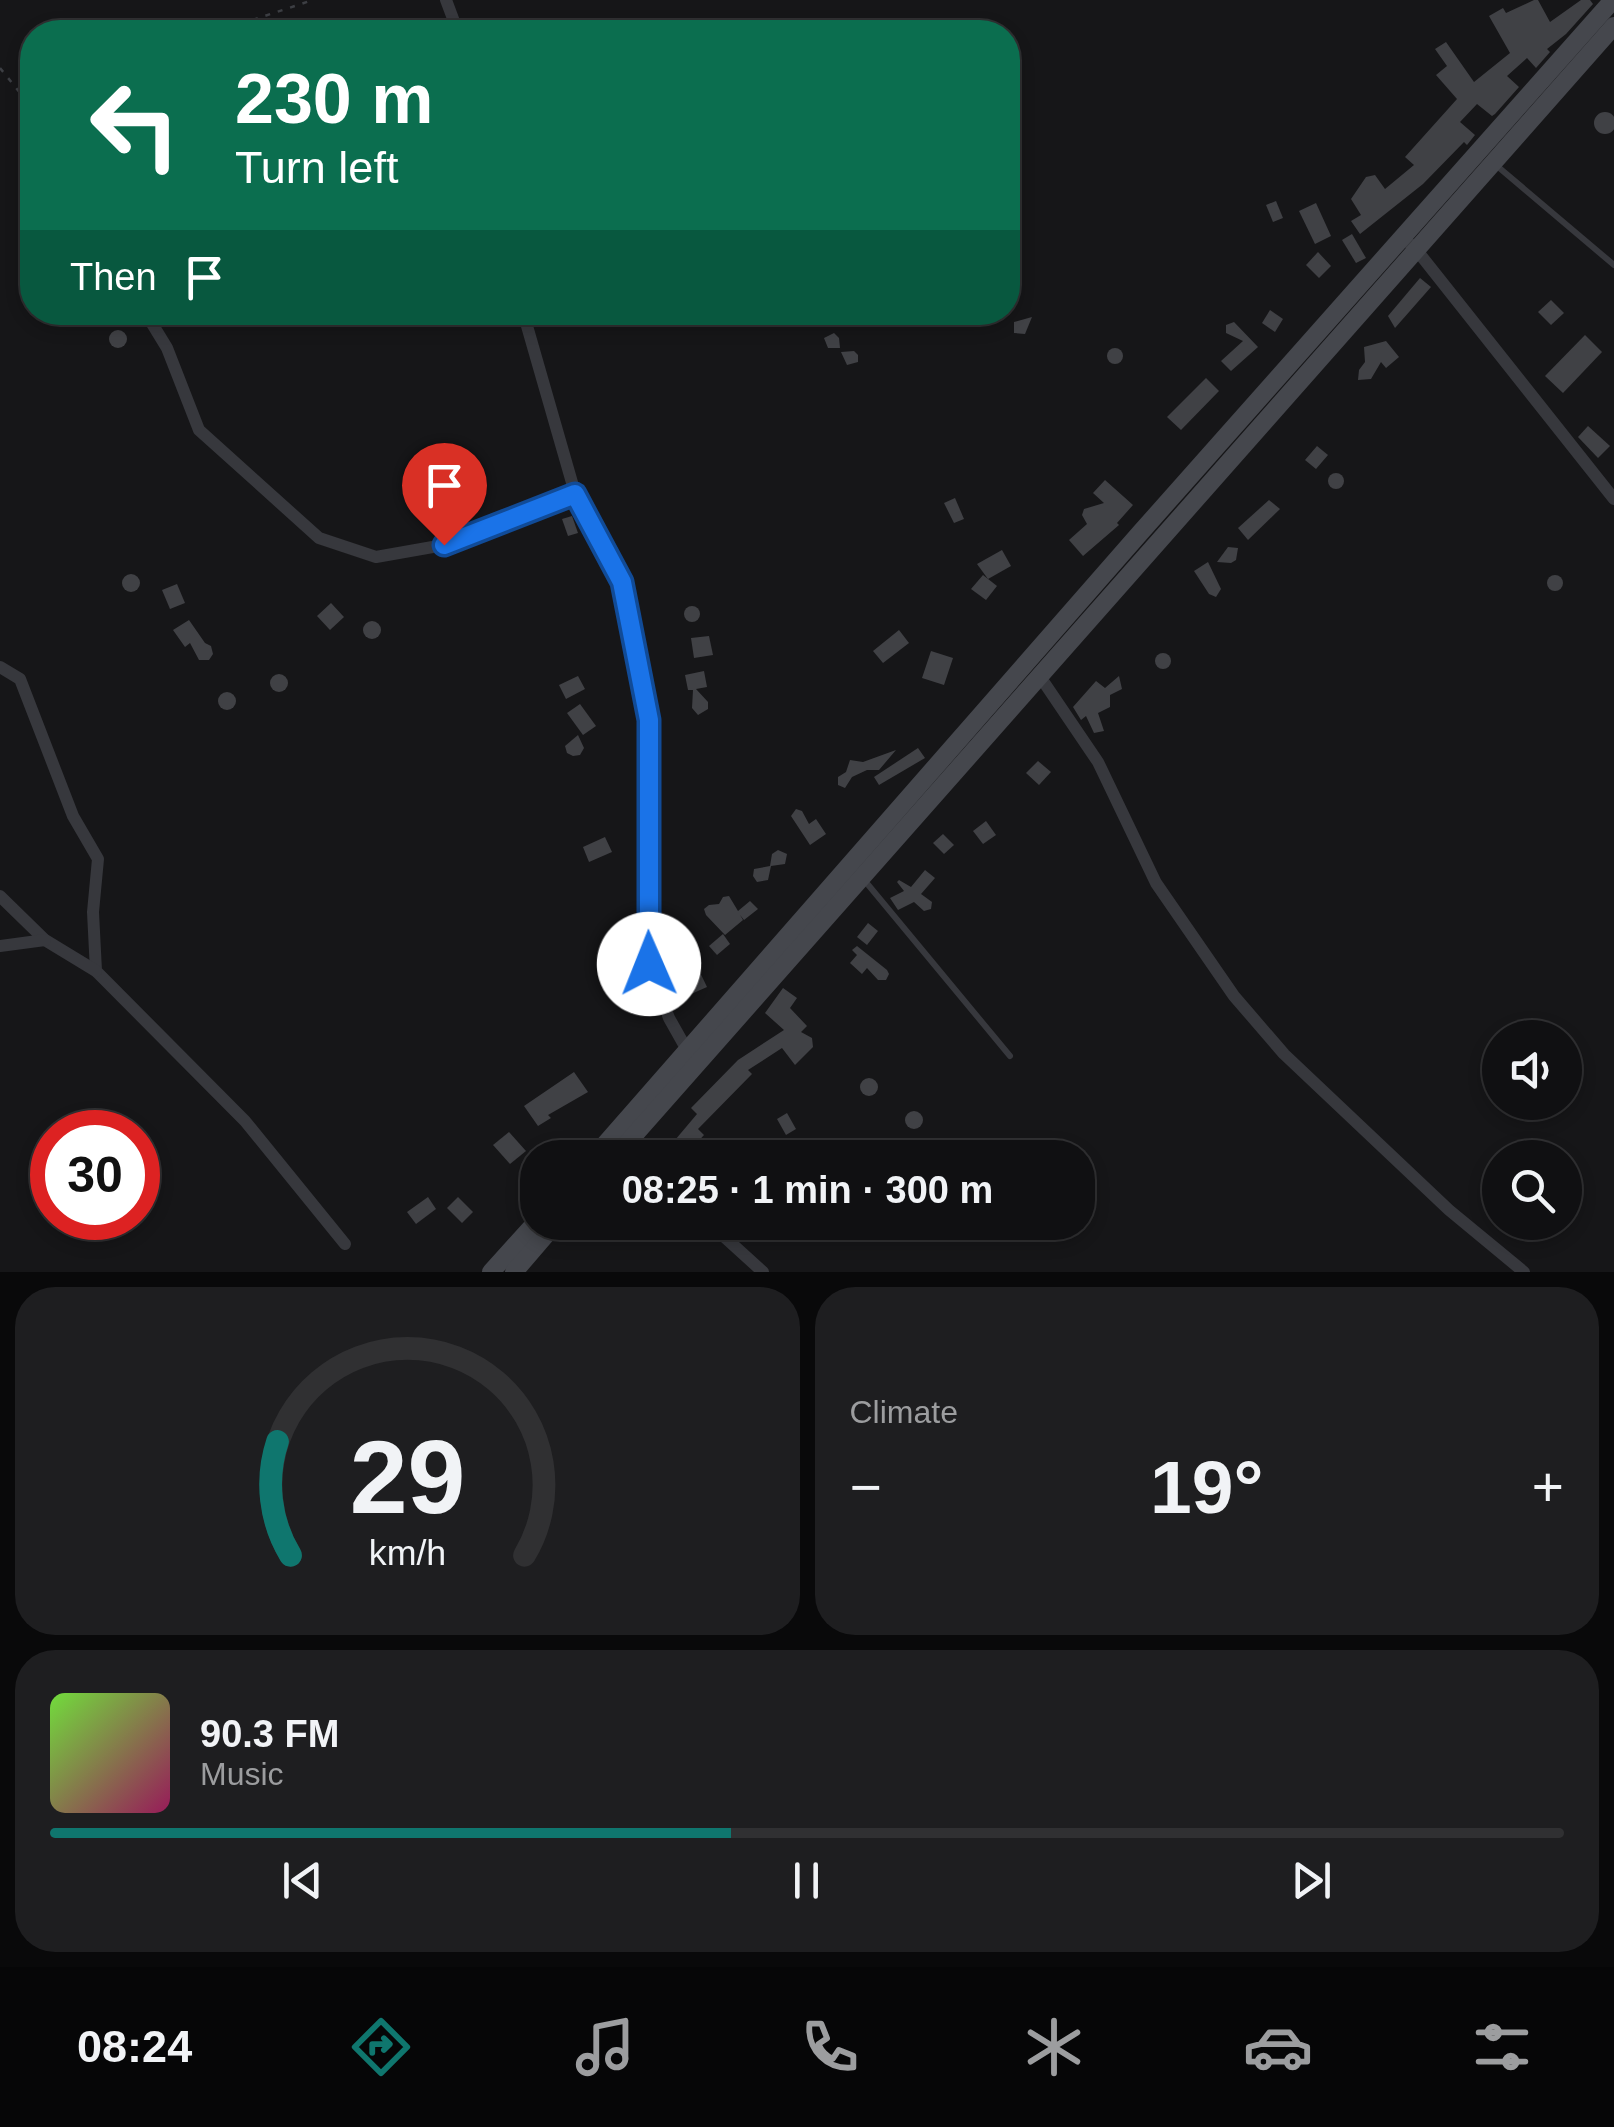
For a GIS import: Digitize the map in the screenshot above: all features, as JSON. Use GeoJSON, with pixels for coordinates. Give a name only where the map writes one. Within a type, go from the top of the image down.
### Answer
{"type":"FeatureCollection","features":[{"type":"Feature","properties":{"kind":"main road"},"geometry":{"type":"LineString","coordinates":[[629,1140],[693,1055],[1485,157],[1613,0]]}},
{"type":"Feature","properties":{"kind":"main road"},"geometry":{"type":"LineString","coordinates":[[1485,157],[1614,26]]}},
{"type":"Feature","properties":{"kind":"main road"},"geometry":{"type":"LineString","coordinates":[[693,1055],[861,876],[1038,675],[1408,243]]}},
{"type":"Feature","properties":{"kind":"main road"},"geometry":{"type":"LineString","coordinates":[[491,1272],[520,1240]]}},
{"type":"Feature","properties":{"kind":"main road"},"geometry":{"type":"LineString","coordinates":[[514,1272],[542,1240]]}},
{"type":"Feature","properties":{"kind":"street"},"geometry":{"type":"LineString","coordinates":[[1408,243],[1614,498]]}},
{"type":"Feature","properties":{"kind":"street"},"geometry":{"type":"LineString","coordinates":[[153,325],[168,348],[199,430],[319,538],[376,558],[444,545],[575,494]]}},
{"type":"Feature","properties":{"kind":"street"},"geometry":{"type":"LineString","coordinates":[[526,325],[575,494],[622,582],[649,720],[649,964],[669,1018],[693,1055]]}},
{"type":"Feature","properties":{"kind":"street"},"geometry":{"type":"LineString","coordinates":[[0,667],[20,679],[73,816],[98,859],[93,912],[96,972]]}},
{"type":"Feature","properties":{"kind":"street"},"geometry":{"type":"LineString","coordinates":[[1038,675],[1098,762],[1156,883],[1234,996],[1284,1054],[1450,1210],[1524,1272]]}},
{"type":"Feature","properties":{"kind":"street"},"geometry":{"type":"LineString","coordinates":[[0,896],[45,940],[96,972],[245,1121],[346,1244]]}},
{"type":"Feature","properties":{"kind":"street"},"geometry":{"type":"LineString","coordinates":[[0,946],[45,940]]}},
{"type":"Feature","properties":{"kind":"street"},"geometry":{"type":"LineString","coordinates":[[728,1240],[763,1272]]}},
{"type":"Feature","properties":{"kind":"lane"},"geometry":{"type":"LineString","coordinates":[[1485,157],[1614,266]]}},
{"type":"Feature","properties":{"kind":"lane"},"geometry":{"type":"LineString","coordinates":[[861,876],[1010,1056]]}},
{"type":"Feature","properties":{"kind":"path"},"geometry":{"type":"LineString","coordinates":[[253,20],[314,0]]}},
{"type":"Feature","properties":{"kind":"path"},"geometry":{"type":"LineString","coordinates":[[0,68],[20,93]]}},
{"type":"Feature","properties":{"kind":"building"},"geometry":{"type":"Polygon","coordinates":[[[1538,0],[1550,22],[1581,0],[1593,4],[1547,49],[1550,52],[1536,68],[1527,58],[1507,76],[1519,87],[1495,114],[1492,116],[1477,104],[1460,122],[1475,135],[1467,145],[1464,142],[1423,184],[1360,234],[1351,221],[1361,215],[1351,199],[1366,177],[1375,175],[1385,189],[1414,165],[1405,157],[1457,99],[1436,75],[1447,66],[1435,49],[1446,42],[1474,82],[1510,53],[1489,16],[1538,0]]]}},
{"type":"Feature","properties":{"kind":"building"},"geometry":{"type":"Polygon","coordinates":[[[1597,115],[1613,115],[1613,131],[1597,131],[1597,115]]]}},
{"type":"Feature","properties":{"kind":"building"},"geometry":{"type":"Polygon","coordinates":[[[1276,201],[1283,218],[1273,222],[1266,205],[1276,201]]]}},
{"type":"Feature","properties":{"kind":"building"},"geometry":{"type":"Polygon","coordinates":[[[1316,203],[1331,236],[1315,244],[1299,211],[1316,203]]]}},
{"type":"Feature","properties":{"kind":"building"},"geometry":{"type":"Polygon","coordinates":[[[1352,234],[1366,258],[1356,263],[1342,240],[1352,234]]]}},
{"type":"Feature","properties":{"kind":"building"},"geometry":{"type":"Polygon","coordinates":[[[1318,252],[1331,266],[1319,278],[1306,265],[1318,252]]]}},
{"type":"Feature","properties":{"kind":"building"},"geometry":{"type":"Polygon","coordinates":[[[1420,278],[1431,287],[1395,328],[1388,316],[1420,278]]]}},
{"type":"Feature","properties":{"kind":"building"},"geometry":{"type":"Polygon","coordinates":[[[1551,300],[1564,313],[1551,325],[1538,312],[1551,300]]]}},
{"type":"Feature","properties":{"kind":"building"},"geometry":{"type":"Polygon","coordinates":[[[1270,310],[1283,319],[1275,332],[1262,323],[1270,310]]]}},
{"type":"Feature","properties":{"kind":"building"},"geometry":{"type":"Polygon","coordinates":[[[1032,317],[1025,334],[1014,333],[1014,325],[1020,325],[1020,320],[1032,317]]]}},
{"type":"Feature","properties":{"kind":"building"},"geometry":{"type":"Polygon","coordinates":[[[1234,322],[1258,347],[1231,371],[1221,361],[1243,341],[1226,333],[1226,325],[1234,322]]]}},
{"type":"Feature","properties":{"kind":"building"},"geometry":{"type":"Polygon","coordinates":[[[118,330],[127,339],[118,348],[109,339],[118,330]]]}},
{"type":"Feature","properties":{"kind":"building"},"geometry":{"type":"Polygon","coordinates":[[[834,333],[840,348],[828,348],[824,338],[834,333]]]}},
{"type":"Feature","properties":{"kind":"building"},"geometry":{"type":"Polygon","coordinates":[[[1585,335],[1602,352],[1563,393],[1545,376],[1585,335]]]}},
{"type":"Feature","properties":{"kind":"building"},"geometry":{"type":"Polygon","coordinates":[[[1386,341],[1399,357],[1386,368],[1381,362],[1371,379],[1358,380],[1365,362],[1364,347],[1386,341]]]}},
{"type":"Feature","properties":{"kind":"building"},"geometry":{"type":"Polygon","coordinates":[[[1115,348],[1123,356],[1115,364],[1107,356],[1115,348]]]}},
{"type":"Feature","properties":{"kind":"building"},"geometry":{"type":"Polygon","coordinates":[[[854,351],[858,362],[847,365],[841,352],[854,351]]]}},
{"type":"Feature","properties":{"kind":"building"},"geometry":{"type":"Polygon","coordinates":[[[1206,378],[1219,391],[1181,430],[1167,417],[1206,378]]]}},
{"type":"Feature","properties":{"kind":"building"},"geometry":{"type":"Polygon","coordinates":[[[1588,426],[1610,446],[1598,458],[1578,437],[1588,426]]]}},
{"type":"Feature","properties":{"kind":"building"},"geometry":{"type":"Polygon","coordinates":[[[1317,446],[1328,455],[1316,469],[1305,460],[1317,446]]]}},
{"type":"Feature","properties":{"kind":"building"},"geometry":{"type":"Polygon","coordinates":[[[1336,473],[1344,481],[1336,489],[1328,481],[1336,473]]]}},
{"type":"Feature","properties":{"kind":"building"},"geometry":{"type":"Polygon","coordinates":[[[1105,480],[1133,505],[1119,525],[1083,556],[1069,540],[1087,524],[1082,515],[1084,509],[1104,503],[1093,493],[1105,480]]]}},
{"type":"Feature","properties":{"kind":"building"},"geometry":{"type":"Polygon","coordinates":[[[955,498],[964,519],[954,523],[944,503],[955,498]]]}},
{"type":"Feature","properties":{"kind":"building"},"geometry":{"type":"Polygon","coordinates":[[[1269,500],[1280,509],[1248,540],[1238,528],[1269,500]]]}},
{"type":"Feature","properties":{"kind":"building"},"geometry":{"type":"Polygon","coordinates":[[[572,516],[578,533],[568,536],[562,519],[572,516]]]}},
{"type":"Feature","properties":{"kind":"building"},"geometry":{"type":"Polygon","coordinates":[[[1228,547],[1238,548],[1236,560],[1217,562],[1228,547]]]}},
{"type":"Feature","properties":{"kind":"building"},"geometry":{"type":"Polygon","coordinates":[[[1002,550],[1011,566],[988,579],[977,564],[1002,550]]]}},
{"type":"Feature","properties":{"kind":"building"},"geometry":{"type":"Polygon","coordinates":[[[1208,562],[1221,589],[1216,597],[1209,594],[1194,571],[1208,562]]]}},
{"type":"Feature","properties":{"kind":"building"},"geometry":{"type":"Polygon","coordinates":[[[131,574],[140,583],[131,592],[122,583],[131,574]]]}},
{"type":"Feature","properties":{"kind":"building"},"geometry":{"type":"Polygon","coordinates":[[[983,575],[997,586],[986,600],[971,589],[983,575]]]}},
{"type":"Feature","properties":{"kind":"building"},"geometry":{"type":"Polygon","coordinates":[[[1555,575],[1563,583],[1555,591],[1547,583],[1555,575]]]}},
{"type":"Feature","properties":{"kind":"building"},"geometry":{"type":"Polygon","coordinates":[[[177,584],[185,603],[170,609],[162,590],[177,584]]]}},
{"type":"Feature","properties":{"kind":"building"},"geometry":{"type":"Polygon","coordinates":[[[331,603],[344,617],[330,630],[317,616],[331,603]]]}},
{"type":"Feature","properties":{"kind":"building"},"geometry":{"type":"Polygon","coordinates":[[[692,606],[700,614],[692,622],[684,614],[692,606]]]}},
{"type":"Feature","properties":{"kind":"building"},"geometry":{"type":"Polygon","coordinates":[[[189,620],[211,646],[213,654],[209,660],[199,660],[190,643],[185,647],[173,630],[189,620]]]}},
{"type":"Feature","properties":{"kind":"building"},"geometry":{"type":"Polygon","coordinates":[[[372,621],[381,630],[372,639],[363,630],[372,621]]]}},
{"type":"Feature","properties":{"kind":"building"},"geometry":{"type":"Polygon","coordinates":[[[899,630],[909,643],[883,663],[873,651],[899,630]]]}},
{"type":"Feature","properties":{"kind":"building"},"geometry":{"type":"Polygon","coordinates":[[[709,636],[713,655],[694,658],[691,638],[709,636]]]}},
{"type":"Feature","properties":{"kind":"building"},"geometry":{"type":"Polygon","coordinates":[[[931,651],[953,658],[944,685],[922,678],[931,651]]]}},
{"type":"Feature","properties":{"kind":"building"},"geometry":{"type":"Polygon","coordinates":[[[1163,653],[1171,661],[1163,669],[1155,661],[1163,653]]]}},
{"type":"Feature","properties":{"kind":"building"},"geometry":{"type":"Polygon","coordinates":[[[704,671],[707,687],[696,689],[708,702],[708,709],[698,715],[692,708],[693,690],[688,690],[685,675],[704,671]]]}},
{"type":"Feature","properties":{"kind":"building"},"geometry":{"type":"Polygon","coordinates":[[[279,674],[288,683],[279,692],[270,683],[279,674]]]}},
{"type":"Feature","properties":{"kind":"building"},"geometry":{"type":"Polygon","coordinates":[[[578,676],[585,689],[566,699],[559,685],[578,676]]]}},
{"type":"Feature","properties":{"kind":"building"},"geometry":{"type":"Polygon","coordinates":[[[1119,676],[1122,689],[1110,695],[1110,707],[1098,713],[1104,731],[1094,733],[1086,716],[1081,720],[1073,707],[1096,681],[1105,688],[1119,676]]]}},
{"type":"Feature","properties":{"kind":"building"},"geometry":{"type":"Polygon","coordinates":[[[227,692],[236,701],[227,710],[218,701],[227,692]]]}},
{"type":"Feature","properties":{"kind":"building"},"geometry":{"type":"Polygon","coordinates":[[[580,704],[596,726],[583,735],[567,713],[580,704]]]}},
{"type":"Feature","properties":{"kind":"building"},"geometry":{"type":"Polygon","coordinates":[[[578,735],[584,748],[580,755],[573,756],[565,746],[578,735]]]}},
{"type":"Feature","properties":{"kind":"building"},"geometry":{"type":"Polygon","coordinates":[[[918,748],[925,758],[879,785],[874,777],[918,748]]]}},
{"type":"Feature","properties":{"kind":"building"},"geometry":{"type":"Polygon","coordinates":[[[896,750],[879,770],[867,770],[852,777],[845,788],[838,785],[838,777],[846,772],[850,760],[863,762],[896,750]]]}},
{"type":"Feature","properties":{"kind":"building"},"geometry":{"type":"Polygon","coordinates":[[[1038,761],[1051,772],[1039,785],[1026,773],[1038,761]]]}},
{"type":"Feature","properties":{"kind":"building"},"geometry":{"type":"Polygon","coordinates":[[[796,809],[802,811],[809,824],[816,819],[826,834],[810,845],[791,816],[796,809]]]}},
{"type":"Feature","properties":{"kind":"building"},"geometry":{"type":"Polygon","coordinates":[[[986,821],[996,835],[983,844],[973,831],[986,821]]]}},
{"type":"Feature","properties":{"kind":"building"},"geometry":{"type":"Polygon","coordinates":[[[943,834],[954,845],[944,854],[933,843],[943,834]]]}},
{"type":"Feature","properties":{"kind":"building"},"geometry":{"type":"Polygon","coordinates":[[[605,837],[612,852],[589,862],[583,847],[605,837]]]}},
{"type":"Feature","properties":{"kind":"building"},"geometry":{"type":"Polygon","coordinates":[[[778,850],[787,854],[785,864],[771,866],[768,880],[757,882],[754,869],[770,866],[772,854],[778,850]]]}},
{"type":"Feature","properties":{"kind":"building"},"geometry":{"type":"Polygon","coordinates":[[[925,870],[935,878],[921,894],[932,902],[931,909],[924,911],[914,902],[898,910],[890,898],[904,891],[897,882],[911,887],[925,870]]]}},
{"type":"Feature","properties":{"kind":"building"},"geometry":{"type":"Polygon","coordinates":[[[729,896],[738,911],[750,901],[758,909],[744,920],[740,915],[743,920],[725,935],[704,909],[729,896]]]}},
{"type":"Feature","properties":{"kind":"building"},"geometry":{"type":"Polygon","coordinates":[[[868,923],[878,931],[867,945],[857,937],[868,923]]]}},
{"type":"Feature","properties":{"kind":"building"},"geometry":{"type":"Polygon","coordinates":[[[723,934],[730,944],[717,955],[709,946],[723,934]]]}},
{"type":"Feature","properties":{"kind":"building"},"geometry":{"type":"Polygon","coordinates":[[[857,946],[887,970],[886,980],[878,980],[867,968],[862,974],[850,963],[857,955],[852,950],[857,946]]]}},
{"type":"Feature","properties":{"kind":"building"},"geometry":{"type":"Polygon","coordinates":[[[695,962],[707,987],[689,995],[680,976],[669,970],[674,964],[695,962]]]}},
{"type":"Feature","properties":{"kind":"building"},"geometry":{"type":"Polygon","coordinates":[[[783,988],[797,998],[790,1008],[807,1026],[801,1032],[812,1038],[813,1047],[795,1065],[782,1048],[748,1070],[752,1074],[698,1129],[704,1135],[699,1140],[675,1140],[697,1114],[691,1108],[738,1060],[784,1030],[765,1013],[783,988]]]}},
{"type":"Feature","properties":{"kind":"building"},"geometry":{"type":"Polygon","coordinates":[[[574,1072],[588,1092],[548,1115],[551,1118],[538,1126],[524,1106],[574,1072]]]}},
{"type":"Feature","properties":{"kind":"building"},"geometry":{"type":"Polygon","coordinates":[[[869,1078],[878,1087],[869,1096],[860,1087],[869,1078]]]}},
{"type":"Feature","properties":{"kind":"building"},"geometry":{"type":"Polygon","coordinates":[[[914,1111],[923,1120],[914,1129],[905,1120],[914,1111]]]}},
{"type":"Feature","properties":{"kind":"building"},"geometry":{"type":"Polygon","coordinates":[[[787,1113],[796,1129],[786,1135],[777,1119],[787,1113]]]}},
{"type":"Feature","properties":{"kind":"building"},"geometry":{"type":"Polygon","coordinates":[[[509,1132],[520,1144],[520,1156],[510,1164],[493,1145],[509,1132]]]}},
{"type":"Feature","properties":{"kind":"building"},"geometry":{"type":"Polygon","coordinates":[[[428,1197],[436,1209],[416,1224],[407,1212],[428,1197]]]}},
{"type":"Feature","properties":{"kind":"building"},"geometry":{"type":"Polygon","coordinates":[[[458,1197],[473,1212],[462,1223],[447,1208],[458,1197]]]}},
{"type":"Feature","properties":{"kind":"route"},"geometry":{"type":"LineString","coordinates":[[444,545],[575,494],[622,582],[649,720],[649,964]]}}]}
